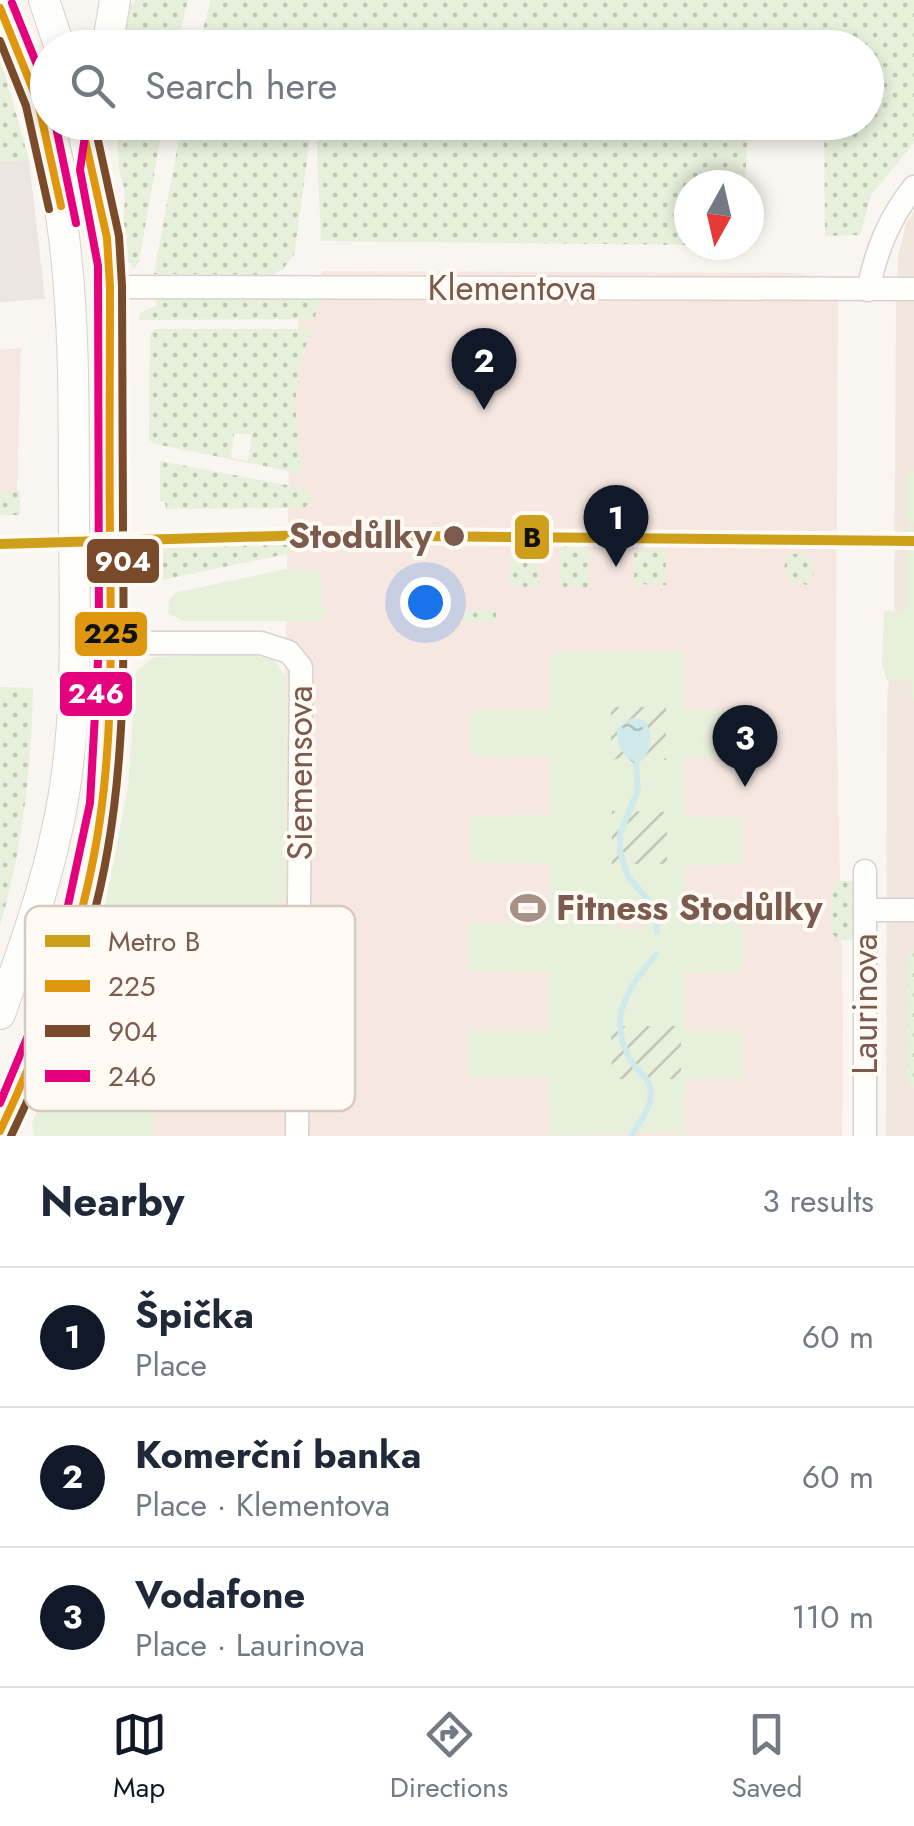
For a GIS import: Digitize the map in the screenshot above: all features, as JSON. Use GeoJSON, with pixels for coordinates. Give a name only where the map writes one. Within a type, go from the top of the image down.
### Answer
{"type":"FeatureCollection","features":[{"type":"Feature","properties":{"kind":"main road"},"geometry":{"type":"LineString","coordinates":[[22,0],[5,18],[30,82]]}},
{"type":"Feature","properties":{"kind":"main road"},"geometry":{"type":"LineString","coordinates":[[44,0],[54,30]]}},
{"type":"Feature","properties":{"kind":"main road"},"geometry":{"type":"LineString","coordinates":[[110,30],[115,0]]}},
{"type":"Feature","properties":{"kind":"main road"},"geometry":{"type":"LineString","coordinates":[[33,906],[58,827],[75,670],[75,343],[62,209],[47,140]]}},
{"type":"Feature","properties":{"kind":"main road"},"geometry":{"type":"LineString","coordinates":[[80,906],[102,805],[112,643],[110,287],[106,238],[85,140]]}},
{"type":"Feature","properties":{"kind":"main road"},"geometry":{"type":"LineString","coordinates":[[92,170],[97,140]]}},
{"type":"Feature","properties":{"kind":"main road"},"geometry":{"type":"LineString","coordinates":[[0,1014],[25,933]]}},
{"type":"Feature","properties":{"kind":"main road"},"geometry":{"type":"LineString","coordinates":[[0,1131],[25,1080]]}},
{"type":"Feature","properties":{"kind":"street"},"geometry":{"type":"LineString","coordinates":[[868,290],[894,212],[914,187]]}},
{"type":"Feature","properties":{"kind":"street","name":"Klementova"},"geometry":{"type":"LineString","coordinates":[[110,287],[914,289]]}},
{"type":"Feature","properties":{"kind":"street","name":"Siemensova"},"geometry":{"type":"LineString","coordinates":[[112,643],[261,644],[288,652],[301,667],[299,906]]}},
{"type":"Feature","properties":{"kind":"street","name":"Laurinova"},"geometry":{"type":"LineString","coordinates":[[865,871],[866,1136]]}},
{"type":"Feature","properties":{"kind":"street"},"geometry":{"type":"LineString","coordinates":[[865,910],[914,910]]}},
{"type":"Feature","properties":{"kind":"street","name":"Siemensova"},"geometry":{"type":"LineString","coordinates":[[297,1111],[297,1136]]}},
{"type":"Feature","properties":{"kind":"shaded area"},"geometry":{"type":"Polygon","coordinates":[[[29,160],[45,299],[0,302],[0,161],[29,160]]]}},
{"type":"Feature","properties":{"kind":"shaded area"},"geometry":{"type":"Polygon","coordinates":[[[914,212],[914,1136],[886,1136],[887,701],[894,617],[896,313],[898,257],[906,224],[914,212]]]}},
{"type":"Feature","properties":{"kind":"shaded area"},"geometry":{"type":"Polygon","coordinates":[[[323,271],[795,273],[838,280],[836,689],[842,1136],[153,1136],[153,1111],[355,1111],[355,906],[275,906],[287,899],[285,676],[289,458],[299,309],[323,271]]]}},
{"type":"Feature","properties":{"kind":"shaded area"},"geometry":{"type":"Polygon","coordinates":[[[21,348],[17,489],[20,492],[0,492],[0,350],[21,348]]]}},
{"type":"Feature","properties":{"kind":"green space"},"geometry":{"type":"Polygon","coordinates":[[[135,0],[188,0],[180,30],[122,30],[126,4],[134,4],[135,0]]]}},
{"type":"Feature","properties":{"kind":"green space"},"geometry":{"type":"Polygon","coordinates":[[[211,0],[914,0],[914,143],[871,195],[860,235],[825,236],[824,140],[884,140],[884,30],[203,30],[211,0]]]}},
{"type":"Feature","properties":{"kind":"green space"},"geometry":{"type":"Polygon","coordinates":[[[0,56],[29,160],[0,161],[0,56]]]}},
{"type":"Feature","properties":{"kind":"green space"},"geometry":{"type":"Polygon","coordinates":[[[117,140],[160,140],[139,262],[134,269],[122,251],[125,192],[117,140]]]}},
{"type":"Feature","properties":{"kind":"green space"},"geometry":{"type":"Polygon","coordinates":[[[179,140],[310,140],[294,255],[283,269],[271,275],[154,274],[179,140]]]}},
{"type":"Feature","properties":{"kind":"green space"},"geometry":{"type":"Polygon","coordinates":[[[317,140],[747,140],[746,170],[674,170],[674,245],[321,241],[317,140]]]}},
{"type":"Feature","properties":{"kind":"green space"},"geometry":{"type":"Polygon","coordinates":[[[323,296],[314,319],[139,320],[140,313],[156,306],[155,297],[323,296]]]}},
{"type":"Feature","properties":{"kind":"green space"},"geometry":{"type":"Polygon","coordinates":[[[154,329],[312,329],[300,367],[296,400],[303,474],[149,440],[150,336],[154,329]],[[234,433],[231,458],[248,461],[252,435],[234,433]]]}},
{"type":"Feature","properties":{"kind":"green space"},"geometry":{"type":"Polygon","coordinates":[[[160,461],[308,489],[314,499],[304,508],[166,509],[165,502],[160,501],[160,461]]]}},
{"type":"Feature","properties":{"kind":"green space"},"geometry":{"type":"Polygon","coordinates":[[[908,471],[914,471],[914,522],[910,525],[914,530],[914,700],[911,680],[887,680],[882,665],[884,611],[908,610],[908,471]]]}},
{"type":"Feature","properties":{"kind":"green space"},"geometry":{"type":"Polygon","coordinates":[[[0,492],[20,492],[20,515],[0,515],[0,492]]]}},
{"type":"Feature","properties":{"kind":"green space"},"geometry":{"type":"Polygon","coordinates":[[[149,543],[311,544],[310,549],[152,582],[148,581],[149,543]]]}},
{"type":"Feature","properties":{"kind":"green space"},"geometry":{"type":"Polygon","coordinates":[[[538,545],[539,587],[510,587],[510,546],[538,545]]]}},
{"type":"Feature","properties":{"kind":"green space"},"geometry":{"type":"Polygon","coordinates":[[[560,545],[589,545],[589,587],[560,587],[560,545]]]}},
{"type":"Feature","properties":{"kind":"green space"},"geometry":{"type":"Polygon","coordinates":[[[634,550],[666,550],[666,585],[634,584],[634,550]]]}},
{"type":"Feature","properties":{"kind":"green space"},"geometry":{"type":"Polygon","coordinates":[[[789,554],[803,554],[811,559],[814,574],[807,585],[789,581],[784,567],[789,554]]]}},
{"type":"Feature","properties":{"kind":"green space"},"geometry":{"type":"Polygon","coordinates":[[[286,569],[320,570],[325,621],[183,621],[168,613],[170,598],[178,592],[286,569]]]}},
{"type":"Feature","properties":{"kind":"green space"},"geometry":{"type":"Polygon","coordinates":[[[496,610],[496,622],[464,622],[464,611],[496,610]]]}},
{"type":"Feature","properties":{"kind":"green space"},"geometry":{"type":"Polygon","coordinates":[[[551,651],[684,651],[684,709],[743,710],[743,758],[684,758],[685,816],[743,817],[743,864],[685,865],[685,923],[743,923],[742,972],[685,973],[685,1031],[743,1031],[743,1079],[685,1080],[684,1136],[679,1131],[550,1136],[549,1078],[469,1078],[469,1031],[549,1031],[549,972],[469,971],[469,923],[549,923],[550,864],[470,862],[470,816],[550,815],[550,757],[470,756],[471,710],[550,710],[551,651]],[[666,707],[612,759],[626,757],[636,765],[644,760],[666,759],[666,707]],[[615,901],[615,929],[643,929],[643,901],[615,901]]]}},
{"type":"Feature","properties":{"kind":"green space"},"geometry":{"type":"Polygon","coordinates":[[[246,653],[274,660],[285,676],[287,899],[275,906],[105,906],[128,787],[136,672],[154,657],[246,653]]]}},
{"type":"Feature","properties":{"kind":"green space"},"geometry":{"type":"Polygon","coordinates":[[[0,687],[33,688],[24,808],[0,926],[0,687]]]}},
{"type":"Feature","properties":{"kind":"green space"},"geometry":{"type":"Polygon","coordinates":[[[611,707],[666,707],[666,760],[644,760],[652,741],[650,728],[619,746],[626,757],[611,760],[611,707]]]}},
{"type":"Feature","properties":{"kind":"green space"},"geometry":{"type":"Polygon","coordinates":[[[612,811],[667,812],[667,864],[612,864],[612,811]]]}},
{"type":"Feature","properties":{"kind":"green space"},"geometry":{"type":"Polygon","coordinates":[[[840,881],[854,881],[854,940],[839,940],[831,933],[832,888],[840,881]]]}},
{"type":"Feature","properties":{"kind":"green space"},"geometry":{"type":"Polygon","coordinates":[[[914,951],[914,1088],[907,1081],[907,956],[914,951]]]}},
{"type":"Feature","properties":{"kind":"green space"},"geometry":{"type":"Polygon","coordinates":[[[611,1026],[681,1026],[681,1079],[612,1079],[611,1026]]]}},
{"type":"Feature","properties":{"kind":"green space"},"geometry":{"type":"Polygon","coordinates":[[[37,1111],[153,1111],[153,1136],[34,1136],[32,1123],[37,1111]]]}},
{"type":"Feature","properties":{"kind":"water"},"geometry":{"type":"Polygon","coordinates":[[[632,718],[645,720],[651,739],[649,751],[636,765],[621,749],[617,734],[617,728],[632,718]]]}},
{"type":"Feature","properties":{"kind":"waterway"},"geometry":{"type":"LineString","coordinates":[[636,765],[638,790],[620,834],[620,851],[628,876],[657,911],[657,932]]}},
{"type":"Feature","properties":{"kind":"waterway"},"geometry":{"type":"LineString","coordinates":[[631,1136],[647,1110],[651,1093],[624,1045],[621,1016],[630,990],[656,954]]}},
{"type":"Feature","properties":{"kind":"metro line","name":"B"},"geometry":{"type":"LineString","coordinates":[[0,544],[311,535],[914,541]]}},
{"type":"Feature","properties":{"kind":"transit line","name":"246"},"geometry":{"type":"LineString","coordinates":[[12,3],[30,48]]}},
{"type":"Feature","properties":{"kind":"transit line","name":"225"},"geometry":{"type":"LineString","coordinates":[[0,8],[30,82]]}},
{"type":"Feature","properties":{"kind":"transit line","name":"904"},"geometry":{"type":"LineString","coordinates":[[0,41],[30,124]]}},
{"type":"Feature","properties":{"kind":"transit line","name":"904"},"geometry":{"type":"LineString","coordinates":[[34,140],[49,209]]}},
{"type":"Feature","properties":{"kind":"transit line","name":"225"},"geometry":{"type":"LineString","coordinates":[[46,140],[61,206]]}},
{"type":"Feature","properties":{"kind":"transit line","name":"246"},"geometry":{"type":"LineString","coordinates":[[59,140],[76,223]]}},
{"type":"Feature","properties":{"kind":"transit line","name":"246"},"geometry":{"type":"LineString","coordinates":[[68,906],[90,803],[99,643],[98,266],[80,170],[84,140]]}},
{"type":"Feature","properties":{"kind":"transit line","name":"225"},"geometry":{"type":"LineString","coordinates":[[83,906],[101,812],[111,656],[110,287],[107,238],[85,140]]}},
{"type":"Feature","properties":{"kind":"transit line","name":"904"},"geometry":{"type":"LineString","coordinates":[[96,906],[114,809],[123,650],[122,286],[119,236],[98,140]]}},
{"type":"Feature","properties":{"kind":"transit line","name":"246"},"geometry":{"type":"LineString","coordinates":[[0,1103],[25,1043]]}},
{"type":"Feature","properties":{"kind":"transit line","name":"225"},"geometry":{"type":"LineString","coordinates":[[0,1131],[25,1074]]}},
{"type":"Feature","properties":{"kind":"transit line","name":"904"},"geometry":{"type":"LineString","coordinates":[[11,1136],[25,1104]]}},
{"type":"Feature","properties":{"kind":"place","name":"Komerční banka"},"geometry":{"type":"Point","coordinates":[484,410]}},
{"type":"Feature","properties":{"kind":"place","name":"Stodůlky"},"geometry":{"type":"Point","coordinates":[454,536]}},
{"type":"Feature","properties":{"kind":"place","name":"Špička"},"geometry":{"type":"Point","coordinates":[616,567]}},
{"type":"Feature","properties":{"kind":"place","name":"Vodafone"},"geometry":{"type":"Point","coordinates":[745,787]}},
{"type":"Feature","properties":{"kind":"place","name":"Fitness Stodůlky"},"geometry":{"type":"Point","coordinates":[528,908]}}]}
